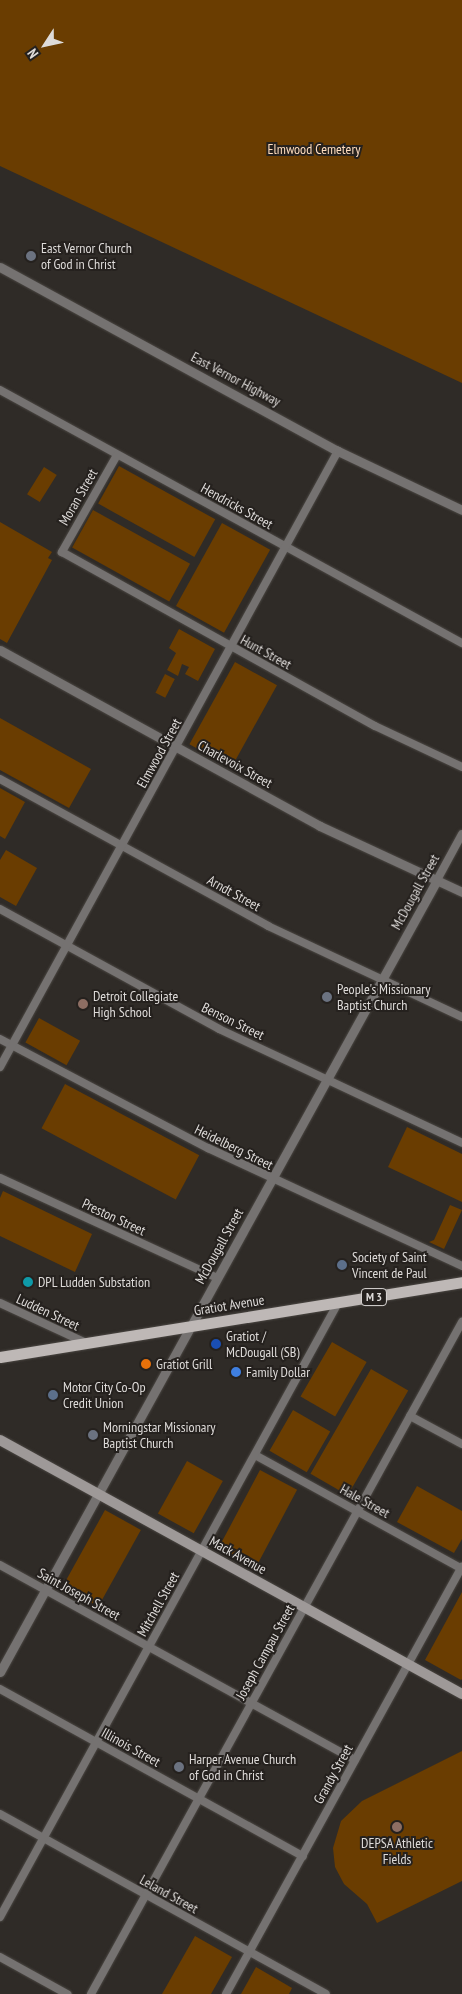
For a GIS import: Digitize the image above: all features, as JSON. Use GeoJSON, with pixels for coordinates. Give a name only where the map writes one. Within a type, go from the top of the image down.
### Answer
{"type":"FeatureCollection","features":[{"type":"Feature","properties":{"kind":"main road","name":"Gratiot Avenue"},"geometry":{"type":"LineString","coordinates":[[0,1357],[462,1282]]}},
{"type":"Feature","properties":{"kind":"main road","name":"Mack Avenue"},"geometry":{"type":"LineString","coordinates":[[0,1440],[462,1694]]}},
{"type":"Feature","properties":{"kind":"street","name":"East Vernor Highway"},"geometry":{"type":"LineString","coordinates":[[0,267],[338,451],[462,510]]}},
{"type":"Feature","properties":{"kind":"street","name":"Hendricks Street"},"geometry":{"type":"LineString","coordinates":[[0,390],[462,643]]}},
{"type":"Feature","properties":{"kind":"street","name":"Elmwood Street"},"geometry":{"type":"LineString","coordinates":[[0,1067],[338,451]]}},
{"type":"Feature","properties":{"kind":"street","name":"Moran Street"},"geometry":{"type":"LineString","coordinates":[[62,552],[117,454]]}},
{"type":"Feature","properties":{"kind":"street","name":"Hunt Street"},"geometry":{"type":"LineString","coordinates":[[62,552],[231,648],[375,726],[462,767]]}},
{"type":"Feature","properties":{"kind":"street","name":"Charlevoix Street"},"geometry":{"type":"LineString","coordinates":[[0,650],[320,826],[462,892]]}},
{"type":"Feature","properties":{"kind":"street","name":"Arndt Street"},"geometry":{"type":"LineString","coordinates":[[0,779],[268,926],[462,1017]]}},
{"type":"Feature","properties":{"kind":"street","name":"McDougall Street"},"geometry":{"type":"LineString","coordinates":[[0,1672],[462,834]]}},
{"type":"Feature","properties":{"kind":"street","name":"Benson Street"},"geometry":{"type":"LineString","coordinates":[[0,909],[219,1029],[462,1142]]}},
{"type":"Feature","properties":{"kind":"street","name":"Heidelberg Street"},"geometry":{"type":"LineString","coordinates":[[0,1039],[158,1124],[272,1179],[462,1266]]}},
{"type":"Feature","properties":{"kind":"street","name":"Preston Street"},"geometry":{"type":"LineString","coordinates":[[0,1178],[217,1278]]}},
{"type":"Feature","properties":{"kind":"street","name":"Mitchell Street"},"geometry":{"type":"LineString","coordinates":[[0,1917],[338,1303]]}},
{"type":"Feature","properties":{"kind":"street","name":"Ludden Street"},"geometry":{"type":"LineString","coordinates":[[0,1304],[86,1343]]}},
{"type":"Feature","properties":{"kind":"street","name":"Joseph Campau Street"},"geometry":{"type":"LineString","coordinates":[[91,1994],[357,1511],[461,1327]]}},
{"type":"Feature","properties":{"kind":"street"},"geometry":{"type":"LineString","coordinates":[[410,1416],[462,1444]]}},
{"type":"Feature","properties":{"kind":"street","name":"Hale Street"},"geometry":{"type":"LineString","coordinates":[[255,1455],[462,1568]]}},
{"type":"Feature","properties":{"kind":"street","name":"Saint Joseph Street"},"geometry":{"type":"LineString","coordinates":[[0,1565],[355,1760]]}},
{"type":"Feature","properties":{"kind":"street","name":"Grandy Street"},"geometry":{"type":"LineString","coordinates":[[226,1994],[462,1568]]}},
{"type":"Feature","properties":{"kind":"street","name":"Illinois Street"},"geometry":{"type":"LineString","coordinates":[[0,1689],[303,1856]]}},
{"type":"Feature","properties":{"kind":"street","name":"Leland Street"},"geometry":{"type":"LineString","coordinates":[[0,1814],[326,1994]]}},
{"type":"Feature","properties":{"kind":"street"},"geometry":{"type":"LineString","coordinates":[[0,1957],[67,1994]]}},
{"type":"Feature","properties":{"kind":"green space","name":"Elmwood Cemetery"},"geometry":{"type":"Polygon","coordinates":[[[0,0],[462,0],[462,383],[0,166],[0,0]]]}},
{"type":"Feature","properties":{"kind":"green space"},"geometry":{"type":"Polygon","coordinates":[[[119,466],[215,519],[194,557],[98,504],[119,466]]]}},
{"type":"Feature","properties":{"kind":"green space"},"geometry":{"type":"Polygon","coordinates":[[[44,467],[57,475],[40,502],[27,494],[44,467]]]}},
{"type":"Feature","properties":{"kind":"green space"},"geometry":{"type":"Polygon","coordinates":[[[93,510],[190,564],[169,601],[72,548],[93,510]]]}},
{"type":"Feature","properties":{"kind":"green space"},"geometry":{"type":"Polygon","coordinates":[[[0,522],[52,552],[48,558],[52,560],[7,643],[0,639],[0,522]]]}},
{"type":"Feature","properties":{"kind":"green space"},"geometry":{"type":"Polygon","coordinates":[[[222,523],[270,550],[224,633],[176,606],[222,523]]]}},
{"type":"Feature","properties":{"kind":"green space"},"geometry":{"type":"Polygon","coordinates":[[[179,629],[215,649],[198,681],[185,674],[189,667],[182,664],[178,676],[167,670],[176,653],[169,648],[179,629]]]}},
{"type":"Feature","properties":{"kind":"green space"},"geometry":{"type":"Polygon","coordinates":[[[235,662],[277,685],[231,767],[189,744],[235,662]]]}},
{"type":"Feature","properties":{"kind":"green space"},"geometry":{"type":"Polygon","coordinates":[[[165,674],[175,679],[165,698],[155,693],[165,674]]]}},
{"type":"Feature","properties":{"kind":"green space"},"geometry":{"type":"Polygon","coordinates":[[[0,718],[91,769],[69,808],[0,770],[0,718]]]}},
{"type":"Feature","properties":{"kind":"green space"},"geometry":{"type":"Polygon","coordinates":[[[0,788],[25,802],[5,839],[0,836],[0,788]]]}},
{"type":"Feature","properties":{"kind":"green space"},"geometry":{"type":"Polygon","coordinates":[[[6,850],[37,868],[16,906],[0,897],[0,860],[6,850]]]}},
{"type":"Feature","properties":{"kind":"green space"},"geometry":{"type":"Polygon","coordinates":[[[39,1018],[80,1041],[67,1065],[25,1042],[39,1018]]]}},
{"type":"Feature","properties":{"kind":"green space"},"geometry":{"type":"Polygon","coordinates":[[[65,1084],[199,1155],[176,1200],[42,1128],[65,1084]]]}},
{"type":"Feature","properties":{"kind":"green space"},"geometry":{"type":"Polygon","coordinates":[[[407,1127],[462,1154],[462,1202],[388,1167],[407,1127]]]}},
{"type":"Feature","properties":{"kind":"green space"},"geometry":{"type":"Polygon","coordinates":[[[3,1191],[92,1234],[75,1272],[0,1236],[0,1198],[3,1191]]]}},
{"type":"Feature","properties":{"kind":"green space"},"geometry":{"type":"Polygon","coordinates":[[[450,1205],[462,1210],[444,1249],[429,1242],[434,1240],[450,1205]]]}},
{"type":"Feature","properties":{"kind":"green space"},"geometry":{"type":"Polygon","coordinates":[[[332,1342],[367,1362],[335,1417],[301,1397],[332,1342]]]}},
{"type":"Feature","properties":{"kind":"green space"},"geometry":{"type":"Polygon","coordinates":[[[371,1369],[408,1390],[348,1495],[310,1474],[371,1369]]]}},
{"type":"Feature","properties":{"kind":"green space"},"geometry":{"type":"Polygon","coordinates":[[[293,1410],[330,1432],[307,1472],[270,1451],[293,1410]]]}},
{"type":"Feature","properties":{"kind":"green space"},"geometry":{"type":"Polygon","coordinates":[[[187,1461],[223,1481],[194,1533],[158,1513],[187,1461]]]}},
{"type":"Feature","properties":{"kind":"green space"},"geometry":{"type":"Polygon","coordinates":[[[260,1470],[297,1490],[256,1567],[219,1548],[260,1470]]]}},
{"type":"Feature","properties":{"kind":"green space"},"geometry":{"type":"Polygon","coordinates":[[[417,1486],[462,1511],[462,1539],[454,1553],[397,1522],[417,1486]]]}},
{"type":"Feature","properties":{"kind":"green space"},"geometry":{"type":"Polygon","coordinates":[[[105,1510],[141,1530],[98,1607],[62,1587],[105,1510]]]}},
{"type":"Feature","properties":{"kind":"green space"},"geometry":{"type":"Polygon","coordinates":[[[462,1592],[462,1679],[461,1680],[425,1660],[462,1592]]]}},
{"type":"Feature","properties":{"kind":"green space"},"geometry":{"type":"Polygon","coordinates":[[[462,1751],[462,1881],[377,1923],[367,1904],[344,1884],[335,1867],[333,1848],[341,1821],[362,1801],[462,1751]]]}},
{"type":"Feature","properties":{"kind":"green space"},"geometry":{"type":"Polygon","coordinates":[[[195,1936],[232,1957],[211,1994],[162,1994],[195,1936]]]}},
{"type":"Feature","properties":{"kind":"green space"},"geometry":{"type":"Polygon","coordinates":[[[256,1967],[292,1988],[289,1994],[241,1994],[256,1967]]]}},
{"type":"Feature","properties":{"kind":"place","name":"East Vernor Church of God in Christ"},"geometry":{"type":"Point","coordinates":[31,256]}},
{"type":"Feature","properties":{"kind":"place","name":"People's Missionary Baptist Church"},"geometry":{"type":"Point","coordinates":[327,997]}},
{"type":"Feature","properties":{"kind":"place","name":"Detroit Collegiate High School"},"geometry":{"type":"Point","coordinates":[83,1004]}},
{"type":"Feature","properties":{"kind":"place","name":"Society of Saint Vincent de Paul"},"geometry":{"type":"Point","coordinates":[342,1265]}},
{"type":"Feature","properties":{"kind":"place","name":"DPL Ludden Substation"},"geometry":{"type":"Point","coordinates":[28,1282]}},
{"type":"Feature","properties":{"kind":"place","name":"Gratiot / McDougall (SB)"},"geometry":{"type":"Point","coordinates":[216,1344]}},
{"type":"Feature","properties":{"kind":"place","name":"Gratiot Grill"},"geometry":{"type":"Point","coordinates":[146,1364]}},
{"type":"Feature","properties":{"kind":"place","name":"Family Dollar"},"geometry":{"type":"Point","coordinates":[236,1372]}},
{"type":"Feature","properties":{"kind":"place","name":"Motor City Co-Op Credit Union"},"geometry":{"type":"Point","coordinates":[53,1395]}},
{"type":"Feature","properties":{"kind":"place","name":"Morningstar Missionary Baptist Church"},"geometry":{"type":"Point","coordinates":[93,1435]}},
{"type":"Feature","properties":{"kind":"place","name":"Harper Avenue Church of God in Christ"},"geometry":{"type":"Point","coordinates":[179,1767]}},
{"type":"Feature","properties":{"kind":"place","name":"DEPSA Athletic Fields"},"geometry":{"type":"Point","coordinates":[397,1827]}}]}
